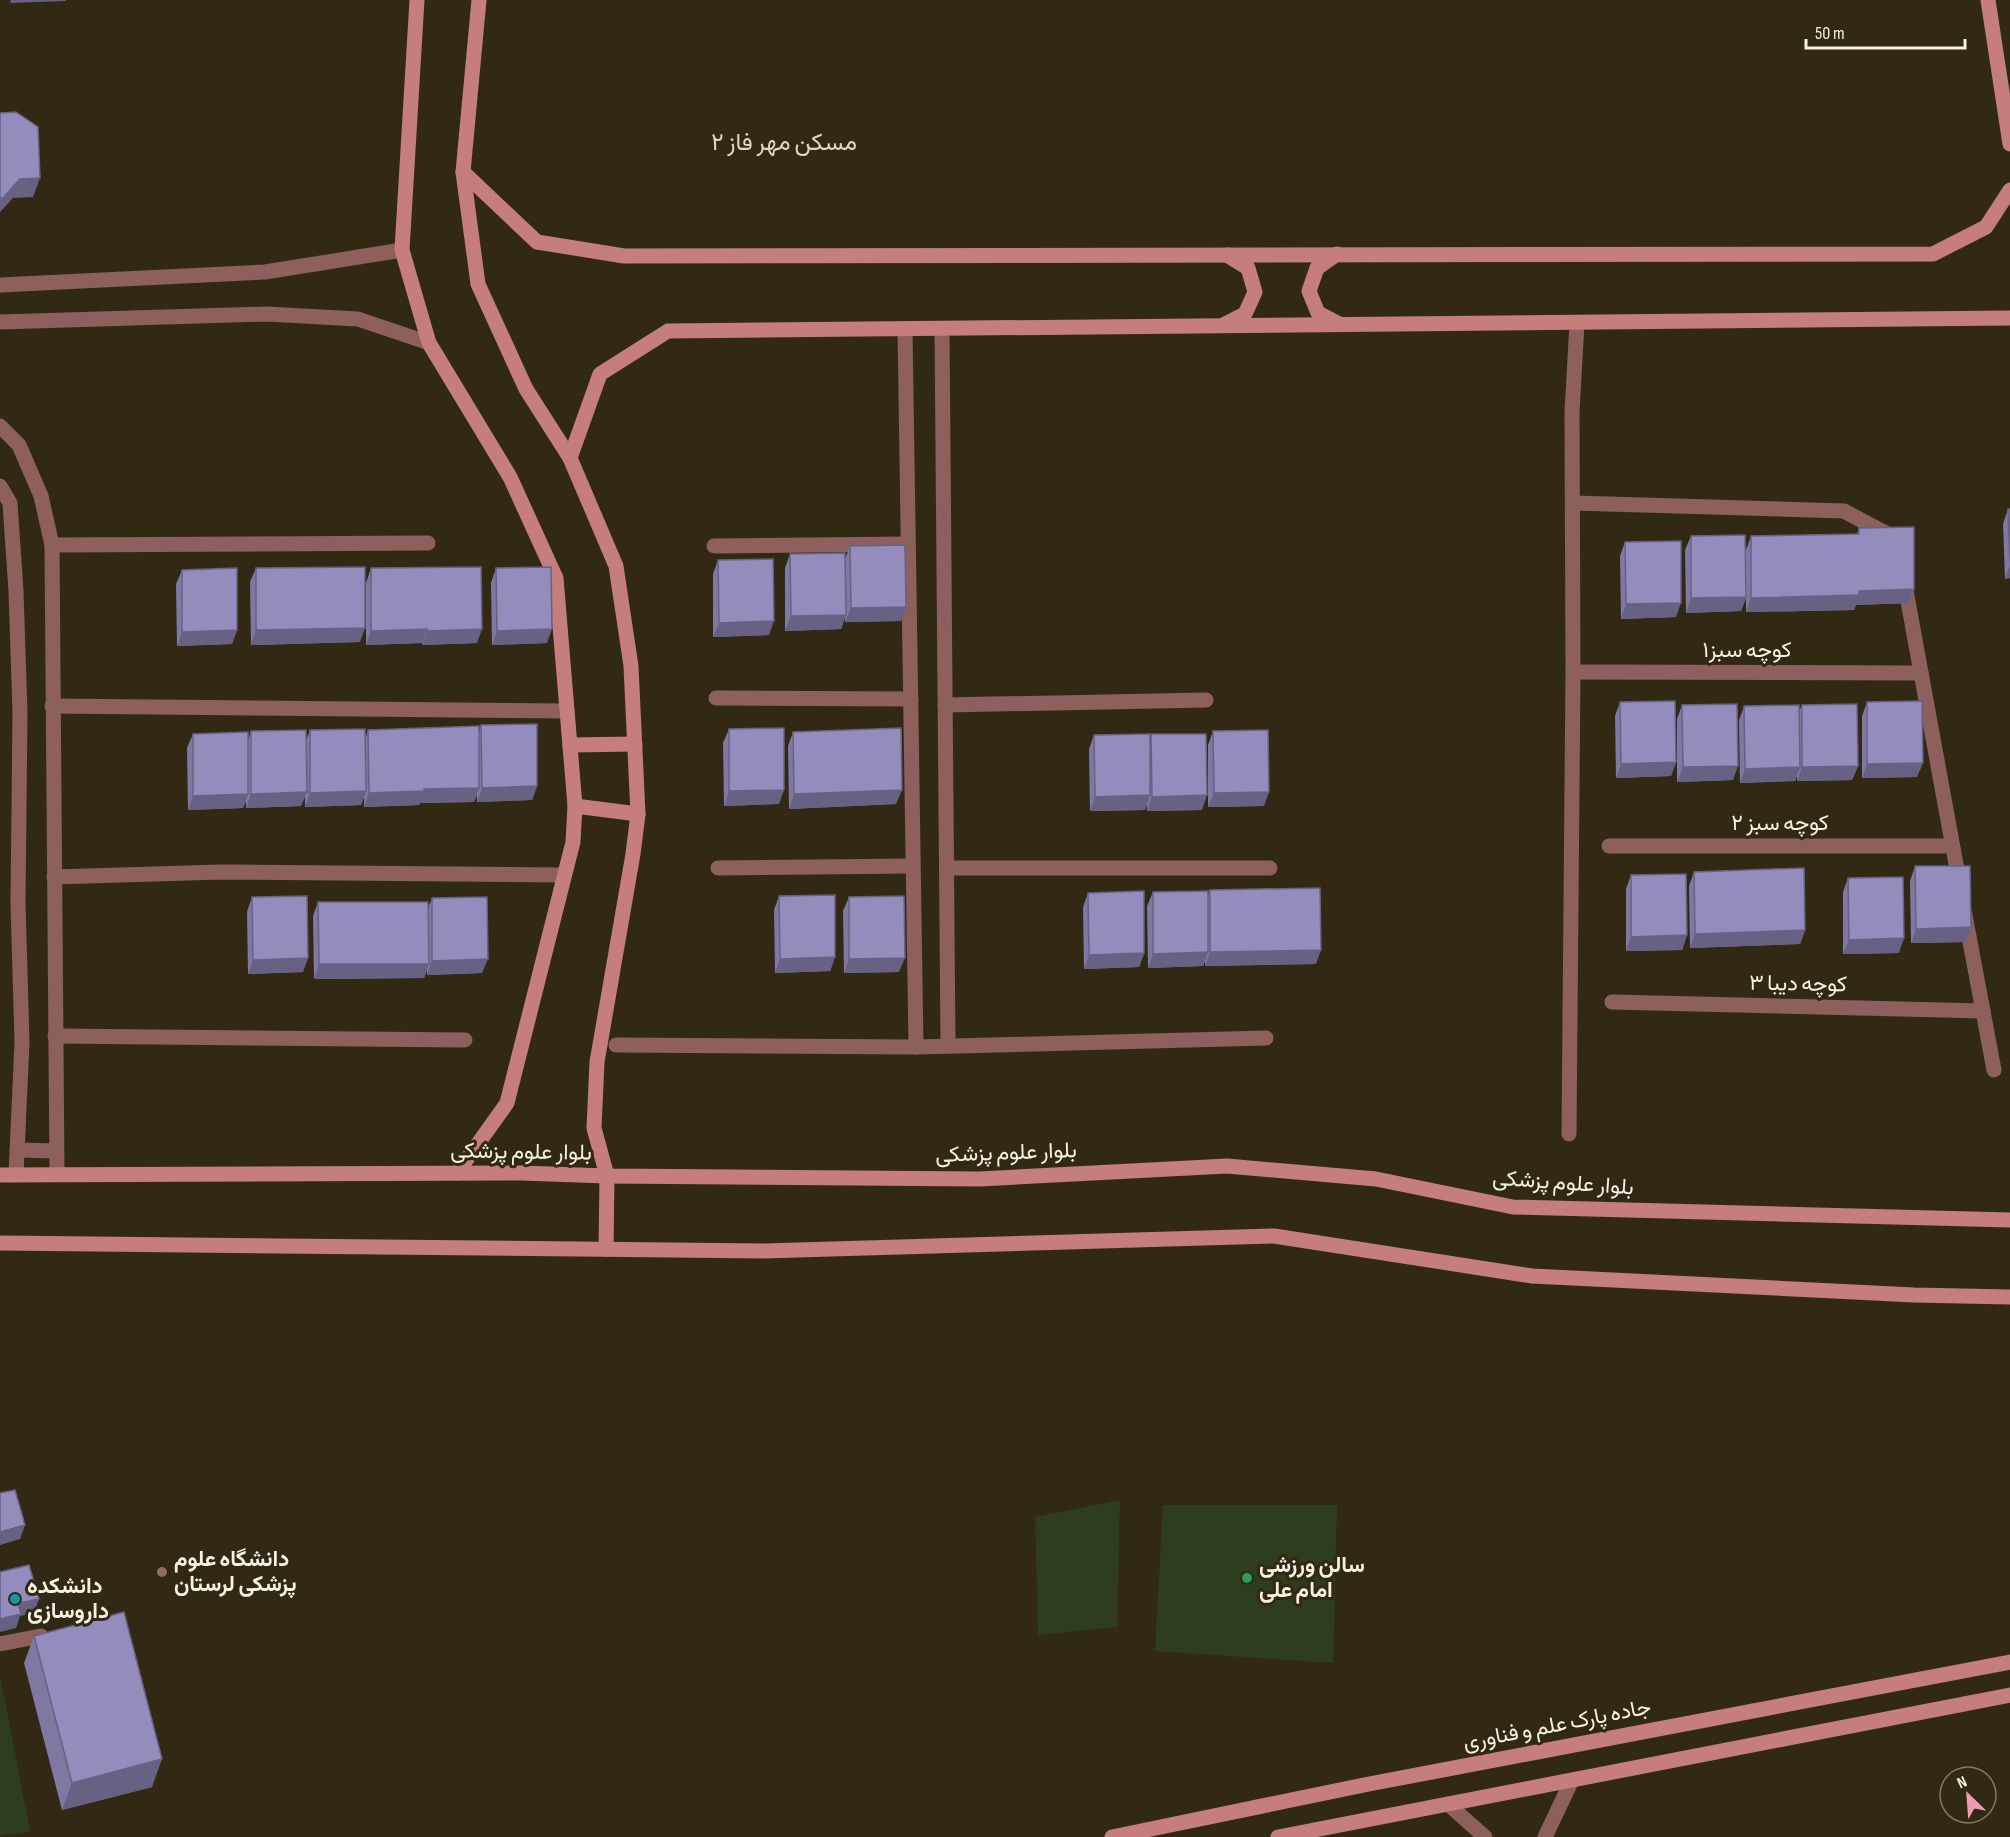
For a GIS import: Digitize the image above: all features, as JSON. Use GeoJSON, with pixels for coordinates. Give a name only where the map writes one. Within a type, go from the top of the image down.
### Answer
{"type":"FeatureCollection","features":[{"type":"Feature","properties":{"kind":"street"},"geometry":{"type":"LineString","coordinates":[[417,0],[402,250],[429,343],[510,477],[556,578],[575,806],[573,842],[507,1103],[457,1173]]}},
{"type":"Feature","properties":{"kind":"street"},"geometry":{"type":"LineString","coordinates":[[479,0],[463,172],[478,284],[526,389],[570,458],[616,566],[631,666],[638,813],[597,1062],[594,1128],[607,1176],[606,1249]]}},
{"type":"Feature","properties":{"kind":"street"},"geometry":{"type":"LineString","coordinates":[[1988,0],[2010,144]]}},
{"type":"Feature","properties":{"kind":"street"},"geometry":{"type":"LineString","coordinates":[[463,172],[537,242],[624,256],[1933,254],[1986,227],[2010,190]]}},
{"type":"Feature","properties":{"kind":"street"},"geometry":{"type":"LineString","coordinates":[[0,285],[265,272],[402,250]]}},
{"type":"Feature","properties":{"kind":"street"},"geometry":{"type":"LineString","coordinates":[[1337,254],[1317,268],[1309,291],[1318,313],[1339,324]]}},
{"type":"Feature","properties":{"kind":"street"},"geometry":{"type":"LineString","coordinates":[[1223,326],[1245,314],[1255,292],[1248,268],[1227,255]]}},
{"type":"Feature","properties":{"kind":"street"},"geometry":{"type":"LineString","coordinates":[[0,322],[267,314],[358,319],[429,343]]}},
{"type":"Feature","properties":{"kind":"street"},"geometry":{"type":"LineString","coordinates":[[570,458],[600,374],[668,331],[2010,318]]}},
{"type":"Feature","properties":{"kind":"street"},"geometry":{"type":"LineString","coordinates":[[1569,1134],[1573,672],[1572,412],[1577,323]]}},
{"type":"Feature","properties":{"kind":"street"},"geometry":{"type":"LineString","coordinates":[[942,328],[948,1046]]}},
{"type":"Feature","properties":{"kind":"street"},"geometry":{"type":"LineString","coordinates":[[905,329],[916,1047]]}},
{"type":"Feature","properties":{"kind":"street"},"geometry":{"type":"LineString","coordinates":[[0,426],[19,445],[40,496],[52,545],[57,1174]]}},
{"type":"Feature","properties":{"kind":"street"},"geometry":{"type":"LineString","coordinates":[[0,486],[10,503],[20,712],[18,903],[22,1042],[16,1175]]}},
{"type":"Feature","properties":{"kind":"street"},"geometry":{"type":"LineString","coordinates":[[1573,503],[1844,511],[1897,539],[1899,550]]}},
{"type":"Feature","properties":{"kind":"street"},"geometry":{"type":"LineString","coordinates":[[52,545],[428,543]]}},
{"type":"Feature","properties":{"kind":"street"},"geometry":{"type":"LineString","coordinates":[[714,546],[908,544]]}},
{"type":"Feature","properties":{"kind":"street"},"geometry":{"type":"LineString","coordinates":[[1903,572],[1994,1070]]}},
{"type":"Feature","properties":{"kind":"street","name":"کوچه سبز۱"},"geometry":{"type":"LineString","coordinates":[[1573,672],[1921,673]]}},
{"type":"Feature","properties":{"kind":"street"},"geometry":{"type":"LineString","coordinates":[[716,698],[911,699]]}},
{"type":"Feature","properties":{"kind":"street"},"geometry":{"type":"LineString","coordinates":[[945,705],[1206,700]]}},
{"type":"Feature","properties":{"kind":"street"},"geometry":{"type":"LineString","coordinates":[[52,706],[567,711]]}},
{"type":"Feature","properties":{"kind":"street"},"geometry":{"type":"LineString","coordinates":[[570,745],[635,744]]}},
{"type":"Feature","properties":{"kind":"street"},"geometry":{"type":"LineString","coordinates":[[575,806],[638,813]]}},
{"type":"Feature","properties":{"kind":"street","name":"کوچه سبز ۲"},"geometry":{"type":"LineString","coordinates":[[1609,846],[1952,846]]}},
{"type":"Feature","properties":{"kind":"street"},"geometry":{"type":"LineString","coordinates":[[718,868],[913,866]]}},
{"type":"Feature","properties":{"kind":"street"},"geometry":{"type":"LineString","coordinates":[[947,868],[1270,868]]}},
{"type":"Feature","properties":{"kind":"street"},"geometry":{"type":"LineString","coordinates":[[54,877],[221,872],[564,875]]}},
{"type":"Feature","properties":{"kind":"street","name":"کوچه دیبا ۳"},"geometry":{"type":"LineString","coordinates":[[1612,1002],[1983,1011]]}},
{"type":"Feature","properties":{"kind":"street"},"geometry":{"type":"LineString","coordinates":[[55,1036],[465,1040]]}},
{"type":"Feature","properties":{"kind":"street"},"geometry":{"type":"LineString","coordinates":[[616,1044],[916,1047],[1266,1038]]}},
{"type":"Feature","properties":{"kind":"street"},"geometry":{"type":"LineString","coordinates":[[17,1150],[56,1150]]}},
{"type":"Feature","properties":{"kind":"street","name":"بلوار علوم پزشکی"},"geometry":{"type":"LineString","coordinates":[[0,1175],[457,1173],[980,1179],[1227,1166],[1376,1179],[1513,1207],[2010,1220]]}},
{"type":"Feature","properties":{"kind":"street"},"geometry":{"type":"LineString","coordinates":[[0,1243],[764,1251],[1274,1236],[1532,1276],[1914,1295],[2010,1297]]}},
{"type":"Feature","properties":{"kind":"street"},"geometry":{"type":"LineString","coordinates":[[0,1644],[41,1636]]}},
{"type":"Feature","properties":{"kind":"street","name":"جاده پارک علم و فناوری"},"geometry":{"type":"LineString","coordinates":[[1112,1837],[1369,1784],[2010,1662]]}},
{"type":"Feature","properties":{"kind":"street"},"geometry":{"type":"LineString","coordinates":[[1278,1837],[2010,1695]]}},
{"type":"Feature","properties":{"kind":"street"},"geometry":{"type":"LineString","coordinates":[[1545,1837],[1572,1780]]}},
{"type":"Feature","properties":{"kind":"street"},"geometry":{"type":"LineString","coordinates":[[1448,1804],[1485,1837]]}},
{"type":"Feature","properties":{"kind":"green space"},"geometry":{"type":"Polygon","coordinates":[[[1120,1500],[1117,1627],[1038,1635],[1035,1517],[1120,1500]]]}},
{"type":"Feature","properties":{"kind":"green space","name":"سالن ورزشی امام علی"},"geometry":{"type":"Polygon","coordinates":[[[1163,1505],[1337,1505],[1333,1663],[1155,1651],[1163,1505]]]}},
{"type":"Feature","properties":{"kind":"green space"},"geometry":{"type":"Polygon","coordinates":[[[0,1675],[30,1831],[0,1836],[0,1675]]]}},
{"type":"Feature","properties":{"kind":"building"},"geometry":{"type":"Polygon","coordinates":[[[16,112],[38,127],[40,178],[20,179],[3,198],[0,198],[0,113],[16,112]]]}},
{"type":"Feature","properties":{"kind":"building"},"geometry":{"type":"Polygon","coordinates":[[[2008,509],[2010,509],[2010,562],[2008,509]]]}},
{"type":"Feature","properties":{"kind":"building"},"geometry":{"type":"Polygon","coordinates":[[[1914,527],[1914,589],[1859,591],[1859,595],[1751,598],[1751,536],[1859,534],[1859,528],[1914,527]]]}},
{"type":"Feature","properties":{"kind":"building"},"geometry":{"type":"Polygon","coordinates":[[[1745,535],[1746,597],[1691,598],[1691,536],[1745,535]]]}},
{"type":"Feature","properties":{"kind":"building"},"geometry":{"type":"Polygon","coordinates":[[[1681,541],[1681,603],[1626,604],[1625,542],[1681,541]]]}},
{"type":"Feature","properties":{"kind":"building"},"geometry":{"type":"Polygon","coordinates":[[[905,545],[906,607],[851,608],[850,546],[905,545]]]}},
{"type":"Feature","properties":{"kind":"building"},"geometry":{"type":"Polygon","coordinates":[[[845,553],[846,615],[791,616],[790,554],[845,553]]]}},
{"type":"Feature","properties":{"kind":"building"},"geometry":{"type":"Polygon","coordinates":[[[773,559],[774,621],[719,623],[718,560],[773,559]]]}},
{"type":"Feature","properties":{"kind":"building"},"geometry":{"type":"Polygon","coordinates":[[[365,567],[365,628],[256,630],[256,568],[365,567]]]}},
{"type":"Feature","properties":{"kind":"building"},"geometry":{"type":"Polygon","coordinates":[[[481,567],[482,629],[371,631],[371,568],[481,567]]]}},
{"type":"Feature","properties":{"kind":"building"},"geometry":{"type":"Polygon","coordinates":[[[551,567],[552,629],[497,631],[496,568],[551,567]]]}},
{"type":"Feature","properties":{"kind":"building"},"geometry":{"type":"Polygon","coordinates":[[[237,568],[237,630],[182,632],[182,570],[237,568]]]}},
{"type":"Feature","properties":{"kind":"building"},"geometry":{"type":"Polygon","coordinates":[[[1675,701],[1676,762],[1621,764],[1620,702],[1675,701]]]}},
{"type":"Feature","properties":{"kind":"building"},"geometry":{"type":"Polygon","coordinates":[[[1922,701],[1923,763],[1867,764],[1867,702],[1922,701]]]}},
{"type":"Feature","properties":{"kind":"building"},"geometry":{"type":"Polygon","coordinates":[[[1737,704],[1738,766],[1683,767],[1682,705],[1737,704]]]}},
{"type":"Feature","properties":{"kind":"building"},"geometry":{"type":"Polygon","coordinates":[[[1857,704],[1858,766],[1802,767],[1802,705],[1857,704]]]}},
{"type":"Feature","properties":{"kind":"building"},"geometry":{"type":"Polygon","coordinates":[[[1799,705],[1800,767],[1745,769],[1744,706],[1799,705]]]}},
{"type":"Feature","properties":{"kind":"building"},"geometry":{"type":"Polygon","coordinates":[[[537,724],[537,786],[482,788],[481,725],[537,724]]]}},
{"type":"Feature","properties":{"kind":"building"},"geometry":{"type":"Polygon","coordinates":[[[479,726],[479,788],[369,793],[368,730],[479,726]]]}},
{"type":"Feature","properties":{"kind":"building"},"geometry":{"type":"Polygon","coordinates":[[[784,728],[784,790],[729,791],[729,729],[784,728]]]}},
{"type":"Feature","properties":{"kind":"building"},"geometry":{"type":"Polygon","coordinates":[[[901,728],[902,790],[794,794],[793,732],[901,728]]]}},
{"type":"Feature","properties":{"kind":"building"},"geometry":{"type":"Polygon","coordinates":[[[365,729],[366,791],[310,793],[310,730],[365,729]]]}},
{"type":"Feature","properties":{"kind":"building"},"geometry":{"type":"Polygon","coordinates":[[[306,730],[307,792],[251,794],[251,731],[306,730]]]}},
{"type":"Feature","properties":{"kind":"building"},"geometry":{"type":"Polygon","coordinates":[[[1268,730],[1269,792],[1214,793],[1213,731],[1268,730]]]}},
{"type":"Feature","properties":{"kind":"building"},"geometry":{"type":"Polygon","coordinates":[[[248,732],[248,794],[193,796],[193,734],[248,732]]]}},
{"type":"Feature","properties":{"kind":"building"},"geometry":{"type":"Polygon","coordinates":[[[1150,734],[1150,795],[1095,797],[1094,735],[1150,734]]]}},
{"type":"Feature","properties":{"kind":"building"},"geometry":{"type":"Polygon","coordinates":[[[1151,734],[1206,734],[1207,795],[1152,797],[1151,734]]]}},
{"type":"Feature","properties":{"kind":"building"},"geometry":{"type":"Polygon","coordinates":[[[1915,866],[1970,866],[1971,927],[1916,929],[1915,866]]]}},
{"type":"Feature","properties":{"kind":"building"},"geometry":{"type":"Polygon","coordinates":[[[1804,868],[1805,930],[1695,934],[1694,872],[1804,868]]]}},
{"type":"Feature","properties":{"kind":"building"},"geometry":{"type":"Polygon","coordinates":[[[1686,874],[1687,935],[1631,937],[1631,875],[1686,874]]]}},
{"type":"Feature","properties":{"kind":"building"},"geometry":{"type":"Polygon","coordinates":[[[1903,877],[1904,938],[1849,940],[1848,878],[1903,877]]]}},
{"type":"Feature","properties":{"kind":"building"},"geometry":{"type":"Polygon","coordinates":[[[1320,888],[1321,950],[1210,952],[1210,890],[1320,888]]]}},
{"type":"Feature","properties":{"kind":"building"},"geometry":{"type":"Polygon","coordinates":[[[1144,891],[1144,953],[1089,955],[1088,893],[1144,891]]]}},
{"type":"Feature","properties":{"kind":"building"},"geometry":{"type":"Polygon","coordinates":[[[1208,891],[1208,952],[1153,954],[1153,892],[1208,891]]]}},
{"type":"Feature","properties":{"kind":"building"},"geometry":{"type":"Polygon","coordinates":[[[835,895],[835,957],[780,959],[779,896],[835,895]]]}},
{"type":"Feature","properties":{"kind":"building"},"geometry":{"type":"Polygon","coordinates":[[[307,896],[308,958],[253,960],[252,897],[307,896]]]}},
{"type":"Feature","properties":{"kind":"building"},"geometry":{"type":"Polygon","coordinates":[[[904,896],[905,958],[849,959],[849,897],[904,896]]]}},
{"type":"Feature","properties":{"kind":"building"},"geometry":{"type":"Polygon","coordinates":[[[487,897],[488,959],[432,961],[432,898],[487,897]]]}},
{"type":"Feature","properties":{"kind":"building"},"geometry":{"type":"Polygon","coordinates":[[[318,902],[428,902],[429,964],[319,964],[318,902]]]}},
{"type":"Feature","properties":{"kind":"building"},"geometry":{"type":"Polygon","coordinates":[[[15,1490],[25,1525],[0,1532],[0,1493],[15,1490]]]}},
{"type":"Feature","properties":{"kind":"building"},"geometry":{"type":"Polygon","coordinates":[[[29,1565],[39,1599],[18,1603],[21,1614],[0,1619],[0,1572],[29,1565]]]}},
{"type":"Feature","properties":{"kind":"building"},"geometry":{"type":"Polygon","coordinates":[[[124,1612],[162,1759],[72,1783],[34,1636],[124,1612]]]}},
{"type":"Feature","properties":{"kind":"place","name":"دانشگاه علوم پزشکی لرستان"},"geometry":{"type":"Point","coordinates":[162,1572]}},
{"type":"Feature","properties":{"kind":"place","name":"سالن ورزشی امام علی"},"geometry":{"type":"Point","coordinates":[1247,1578]}},
{"type":"Feature","properties":{"kind":"place","name":"دانشکده داروسازی"},"geometry":{"type":"Point","coordinates":[15,1599]}},
{"type":"Feature","properties":{"kind":"district","name":"مسکن مهر فاز ۲"},"geometry":{"type":"Point","coordinates":[784,142]}}]}
